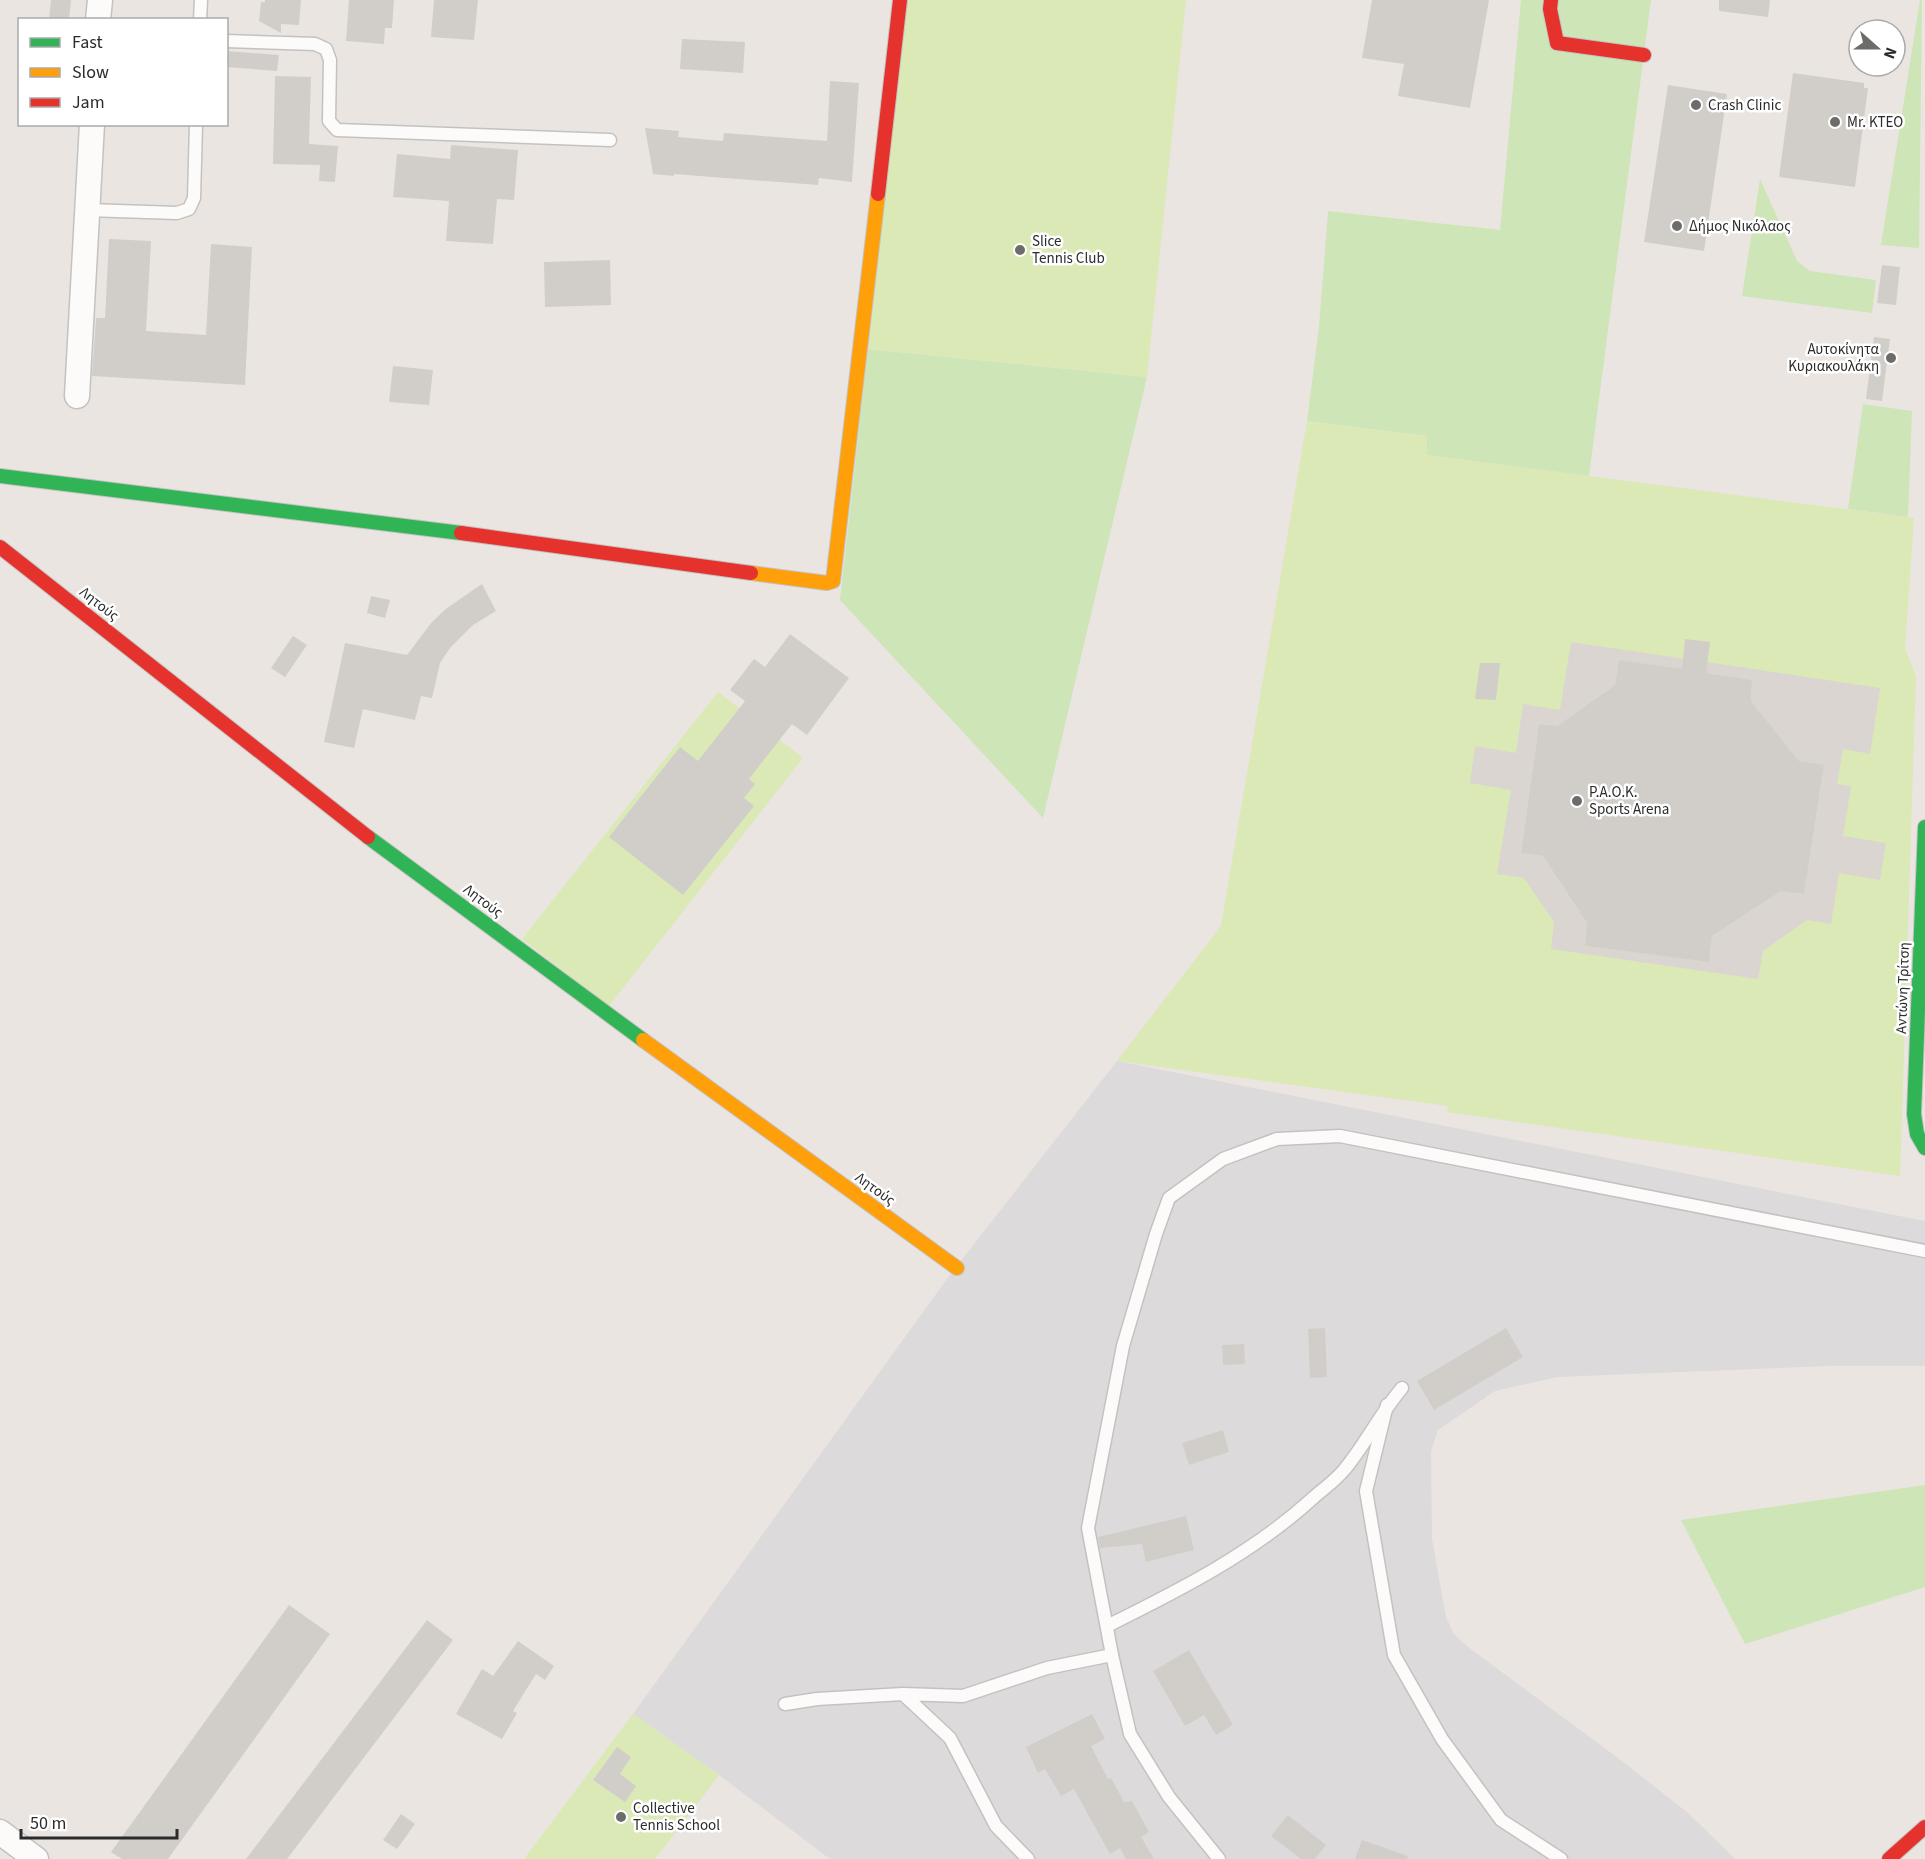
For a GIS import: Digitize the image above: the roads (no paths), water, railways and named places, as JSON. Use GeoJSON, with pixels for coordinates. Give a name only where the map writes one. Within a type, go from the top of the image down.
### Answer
{"type":"FeatureCollection","features":[{"type":"Feature","properties":{"kind":"street"},"geometry":{"type":"LineString","coordinates":[[98,18],[99,0]]}},
{"type":"Feature","properties":{"kind":"street"},"geometry":{"type":"LineString","coordinates":[[0,476],[399,524],[827,583],[833,581],[900,0]]}},
{"type":"Feature","properties":{"kind":"street"},"geometry":{"type":"LineString","coordinates":[[1551,0],[1550,9],[1557,43],[1644,55]]}},
{"type":"Feature","properties":{"kind":"street"},"geometry":{"type":"LineString","coordinates":[[77,396],[92,126]]}},
{"type":"Feature","properties":{"kind":"street","name":"Λητούς"},"geometry":{"type":"LineString","coordinates":[[0,547],[332,809],[726,1101],[957,1268]]}},
{"type":"Feature","properties":{"kind":"street","name":"Αντώνη Τρίτση"},"geometry":{"type":"LineString","coordinates":[[1925,827],[1916,1085],[1912,1114],[1920,1142],[1925,1148]]}},
{"type":"Feature","properties":{"kind":"street"},"geometry":{"type":"LineString","coordinates":[[1889,1859],[1925,1827]]}},
{"type":"Feature","properties":{"kind":"street"},"geometry":{"type":"LineString","coordinates":[[0,1832],[23,1855]]}},
{"type":"Feature","properties":{"kind":"lane"},"geometry":{"type":"LineString","coordinates":[[200,18],[201,0]]}},
{"type":"Feature","properties":{"kind":"lane"},"geometry":{"type":"LineString","coordinates":[[228,40],[315,44],[326,49],[330,60],[329,121],[337,129],[610,140]]}},
{"type":"Feature","properties":{"kind":"lane"},"geometry":{"type":"LineString","coordinates":[[87,210],[177,213],[189,209],[194,198],[196,126]]}},
{"type":"Feature","properties":{"kind":"lane"},"geometry":{"type":"LineString","coordinates":[[1219,1859],[1168,1797],[1131,1734],[1112,1654],[1088,1528],[1123,1346],[1156,1234],[1170,1198],[1223,1159],[1277,1139],[1340,1136],[1925,1251]]}},
{"type":"Feature","properties":{"kind":"lane"},"geometry":{"type":"LineString","coordinates":[[1107,1626],[1176,1592],[1239,1556],[1297,1513],[1344,1471],[1387,1405],[1402,1388]]}},
{"type":"Feature","properties":{"kind":"lane"},"geometry":{"type":"LineString","coordinates":[[1387,1405],[1366,1491],[1394,1655],[1442,1739],[1501,1820],[1561,1859]]}},
{"type":"Feature","properties":{"kind":"lane"},"geometry":{"type":"LineString","coordinates":[[785,1704],[817,1699],[903,1694],[963,1696],[1047,1668],[1112,1654]]}},
{"type":"Feature","properties":{"kind":"lane"},"geometry":{"type":"LineString","coordinates":[[903,1694],[950,1738],[996,1826],[1028,1859]]}},
{"type":"Feature","properties":{"kind":"place","name":"Crash Clinic"},"geometry":{"type":"Point","coordinates":[1696,105]}},
{"type":"Feature","properties":{"kind":"place","name":"Mr. KTEO"},"geometry":{"type":"Point","coordinates":[1835,122]}},
{"type":"Feature","properties":{"kind":"place","name":"Δήμος Νικόλαος"},"geometry":{"type":"Point","coordinates":[1677,226]}},
{"type":"Feature","properties":{"kind":"place","name":"Slice Tennis Club"},"geometry":{"type":"Point","coordinates":[1020,250]}},
{"type":"Feature","properties":{"kind":"place","name":"Αυτοκίνητα Κυριακουλάκη"},"geometry":{"type":"Point","coordinates":[1891,358]}},
{"type":"Feature","properties":{"kind":"place","name":"P.A.O.K. Sports Arena"},"geometry":{"type":"Point","coordinates":[1577,801]}},
{"type":"Feature","properties":{"kind":"place","name":"Collective Tennis School"},"geometry":{"type":"Point","coordinates":[621,1817]}}]}
